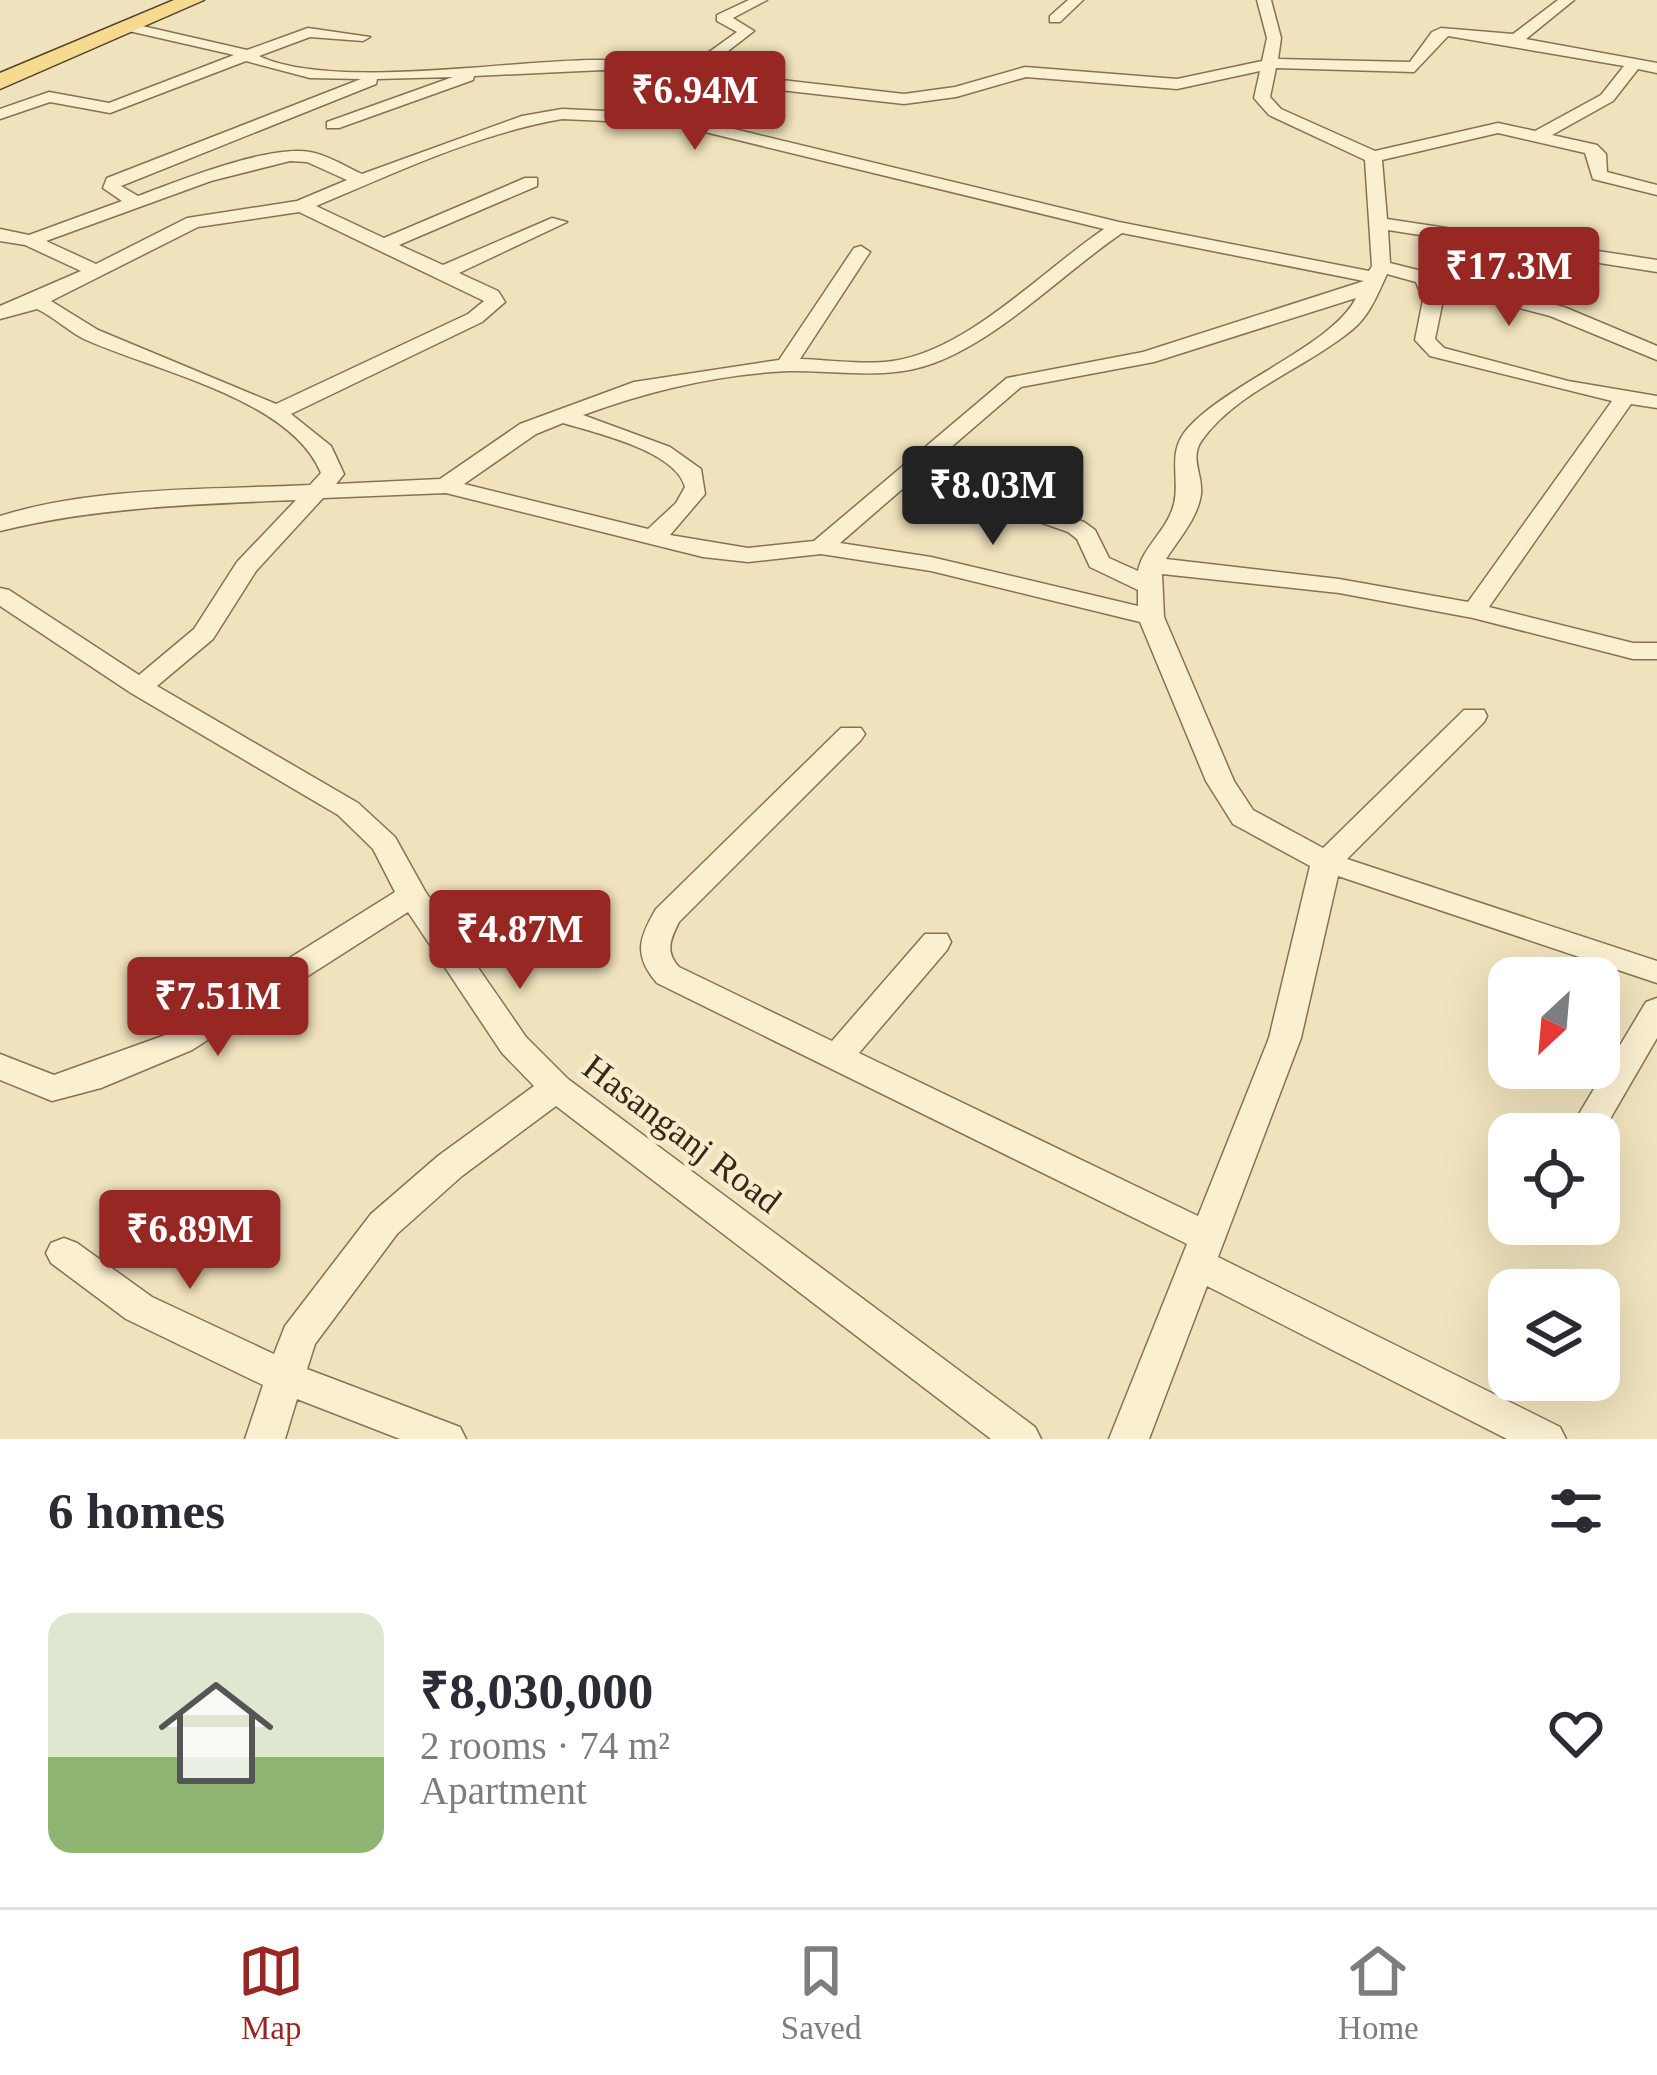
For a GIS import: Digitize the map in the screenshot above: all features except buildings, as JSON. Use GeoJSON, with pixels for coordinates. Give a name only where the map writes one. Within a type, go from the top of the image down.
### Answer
{"type":"FeatureCollection","features":[{"type":"Feature","properties":{"kind":"main road"},"geometry":{"type":"LineString","coordinates":[[0,82],[193,0]]}},
{"type":"Feature","properties":{"kind":"street"},"geometry":{"type":"LineString","coordinates":[[684,77],[747,31],[722,18],[760,0]]}},
{"type":"Feature","properties":{"kind":"street"},"geometry":{"type":"LineString","coordinates":[[1055,19],[1076,0]]}},
{"type":"Feature","properties":{"kind":"street"},"geometry":{"type":"LineString","coordinates":[[1240,0],[1266,2],[1274,38],[1265,104],[1373,157],[1498,128],[1591,149],[1598,154],[1596,170],[1603,178],[1657,190]]}},
{"type":"Feature","properties":{"kind":"street"},"geometry":{"type":"LineString","coordinates":[[1514,39],[1567,0]]}},
{"type":"Feature","properties":{"kind":"street"},"geometry":{"type":"LineString","coordinates":[[125,26],[296,71],[387,75],[604,64],[904,100],[1025,72],[1197,83],[1270,64],[1414,67],[1446,31],[1514,39],[1657,68]]}},
{"type":"Feature","properties":{"kind":"street"},"geometry":{"type":"LineString","coordinates":[[0,114],[49,97],[110,108],[316,30],[363,37]]}},
{"type":"Feature","properties":{"kind":"street"},"geometry":{"type":"LineString","coordinates":[[1540,136],[1607,98],[1634,64]]}},
{"type":"Feature","properties":{"kind":"street"},"geometry":{"type":"LineString","coordinates":[[334,125],[404,104],[481,68]]}},
{"type":"Feature","properties":{"kind":"street"},"geometry":{"type":"LineString","coordinates":[[134,201],[112,188],[113,182],[220,136],[387,75]]}},
{"type":"Feature","properties":{"kind":"street"},"geometry":{"type":"LineString","coordinates":[[712,94],[731,82]]}},
{"type":"Feature","properties":{"kind":"street"},"geometry":{"type":"LineString","coordinates":[[672,119],[692,107]]}},
{"type":"Feature","properties":{"kind":"street"},"geometry":{"type":"LineString","coordinates":[[0,313],[99,272],[199,220],[301,206],[430,152],[562,114],[672,119],[1120,227],[1373,277],[1424,277],[1588,322],[1657,354]]}},
{"type":"Feature","properties":{"kind":"street"},"geometry":{"type":"LineString","coordinates":[[30,241],[205,176],[298,155],[365,182]]}},
{"type":"Feature","properties":{"kind":"street"},"geometry":{"type":"LineString","coordinates":[[1373,157],[1377,223],[1373,277],[1361,308],[1348,324],[1236,398],[1195,433],[1184,452],[1190,492],[1149,575],[1151,617],[1220,781],[1243,817],[1326,862],[1657,972]]}},
{"type":"Feature","properties":{"kind":"street"},"geometry":{"type":"LineString","coordinates":[[382,244],[531,182]]}},
{"type":"Feature","properties":{"kind":"street"},"geometry":{"type":"LineString","coordinates":[[277,412],[475,318],[495,302],[491,295],[301,206]]}},
{"type":"Feature","properties":{"kind":"street"},"geometry":{"type":"LineString","coordinates":[[442,273],[558,222]]}},
{"type":"Feature","properties":{"kind":"street"},"geometry":{"type":"LineString","coordinates":[[1377,223],[1657,266]]}},
{"type":"Feature","properties":{"kind":"street"},"geometry":{"type":"LineString","coordinates":[[446,486],[528,428],[641,386],[786,364],[890,368],[956,348],[1120,227]]}},
{"type":"Feature","properties":{"kind":"street"},"geometry":{"type":"LineString","coordinates":[[0,235],[30,241],[99,272]]}},
{"type":"Feature","properties":{"kind":"street"},"geometry":{"type":"LineString","coordinates":[[786,364],[860,252]]}},
{"type":"Feature","properties":{"kind":"street"},"geometry":{"type":"LineString","coordinates":[[821,547],[1014,382],[1147,358],[1373,277]]}},
{"type":"Feature","properties":{"kind":"street"},"geometry":{"type":"LineString","coordinates":[[1424,277],[1433,300],[1425,340],[1437,352],[1567,387],[1657,402]]}},
{"type":"Feature","properties":{"kind":"street"},"geometry":{"type":"LineString","coordinates":[[32,303],[45,306],[77,328],[277,412],[330,458],[333,474],[320,493],[246,567],[204,634],[140,687]]}},
{"type":"Feature","properties":{"kind":"street"},"geometry":{"type":"LineString","coordinates":[[1474,611],[1625,397]]}},
{"type":"Feature","properties":{"kind":"street"},"geometry":{"type":"LineString","coordinates":[[560,415],[655,448],[692,470],[696,489],[691,499],[653,537]]}},
{"type":"Feature","properties":{"kind":"street"},"geometry":{"type":"LineString","coordinates":[[912,469],[1076,527],[1088,535],[1099,562],[1149,575],[1340,586],[1474,611],[1634,651],[1657,651]]}},
{"type":"Feature","properties":{"kind":"street"},"geometry":{"type":"LineString","coordinates":[[0,524],[35,513],[175,498],[446,486],[653,537],[748,555],[821,547],[931,564],[1151,617]]}},
{"type":"Feature","properties":{"kind":"street","name":"Hasanganj Road"},"geometry":{"type":"LineString","coordinates":[[0,596],[140,687],[348,809],[385,844],[412,895],[514,1045],[556,1088],[1022,1439]]}},
{"type":"Feature","properties":{"kind":"street"},"geometry":{"type":"LineString","coordinates":[[1129,1439],[1285,1038],[1326,862],[1474,716]]}},
{"type":"Feature","properties":{"kind":"street"},"geometry":{"type":"LineString","coordinates":[[850,734],[668,916],[651,943],[654,960],[668,975],[837,1057],[1546,1439]]}},
{"type":"Feature","properties":{"kind":"street"},"geometry":{"type":"LineString","coordinates":[[0,1066],[52,1088],[180,1042],[412,895]]}},
{"type":"Feature","properties":{"kind":"street"},"geometry":{"type":"LineString","coordinates":[[837,1057],[936,942]]}},
{"type":"Feature","properties":{"kind":"street"},"geometry":{"type":"LineString","coordinates":[[1596,1113],[1657,1010]]}},
{"type":"Feature","properties":{"kind":"street"},"geometry":{"type":"LineString","coordinates":[[265,1439],[298,1337],[384,1224],[450,1166],[556,1088]]}},
{"type":"Feature","properties":{"kind":"street"},"geometry":{"type":"LineString","coordinates":[[64,1253],[139,1308],[287,1378],[446,1439]]}}]}
